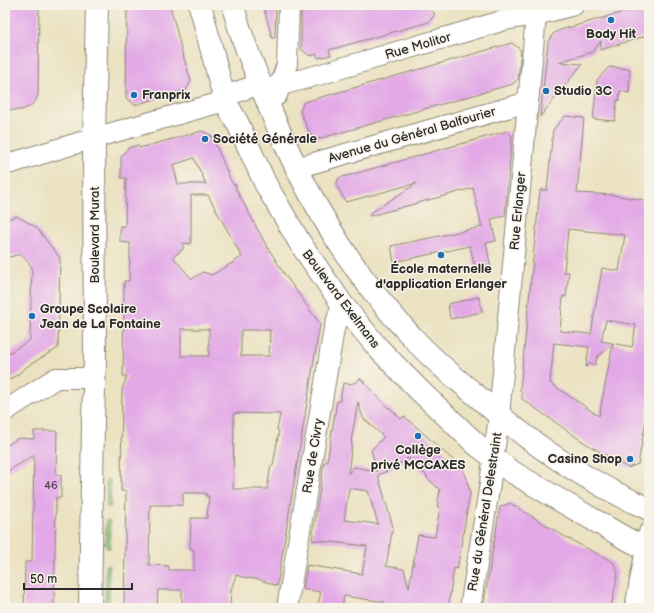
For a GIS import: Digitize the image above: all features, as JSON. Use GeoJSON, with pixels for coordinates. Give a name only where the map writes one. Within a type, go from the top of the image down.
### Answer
{"type":"FeatureCollection","features":[{"type":"Feature","properties":{"kind":"main road","name":"Boulevard Murat"},"geometry":{"type":"LineString","coordinates":[[90,608],[94,378],[94,138],[97,5]]}},
{"type":"Feature","properties":{"kind":"main road","name":"Boulevard Exelmans"},"geometry":{"type":"LineString","coordinates":[[200,5],[225,101],[238,124],[266,185],[300,243],[342,304],[378,348],[418,390],[477,444],[509,470],[562,502],[648,544]]}},
{"type":"Feature","properties":{"kind":"main road"},"geometry":{"type":"LineString","coordinates":[[233,5],[252,64],[272,87],[271,112],[296,168],[326,225],[362,278],[414,339],[433,358],[499,416],[560,462],[649,509]]}},
{"type":"Feature","properties":{"kind":"street"},"geometry":{"type":"LineString","coordinates":[[272,87],[287,64],[289,5]]}},
{"type":"Feature","properties":{"kind":"street","name":"Rue Molitor"},"geometry":{"type":"LineString","coordinates":[[5,165],[225,101],[233,106],[258,97],[272,87],[318,75],[536,10],[574,5]]}},
{"type":"Feature","properties":{"kind":"street","name":"Rue Erlanger"},"geometry":{"type":"LineString","coordinates":[[499,416],[536,10]]}},
{"type":"Feature","properties":{"kind":"street","name":"Avenue du Général Balfourier"},"geometry":{"type":"LineString","coordinates":[[296,168],[528,102]]}},
{"type":"Feature","properties":{"kind":"street","name":"Rue de Civry"},"geometry":{"type":"LineString","coordinates":[[287,608],[334,329],[342,304]]}},
{"type":"Feature","properties":{"kind":"street"},"geometry":{"type":"LineString","coordinates":[[5,411],[56,378],[94,378]]}},
{"type":"Feature","properties":{"kind":"street","name":"Rue du Général Delestraint"},"geometry":{"type":"LineString","coordinates":[[470,608],[494,458],[499,416]]}},
{"type":"Feature","properties":{"kind":"street"},"geometry":{"type":"LineString","coordinates":[[634,608],[648,544]]}},
{"type":"Feature","properties":{"kind":"green space"},"geometry":{"type":"Polygon","coordinates":[[[106,480],[110,480],[111,507],[107,507],[106,480]]]}},
{"type":"Feature","properties":{"kind":"green space"},"geometry":{"type":"Polygon","coordinates":[[[106,520],[110,521],[110,548],[106,548],[106,520]]]}},
{"type":"Feature","properties":{"kind":"green space"},"geometry":{"type":"Polygon","coordinates":[[[106,565],[109,565],[109,605],[105,605],[106,565]]]}},
{"type":"Feature","properties":{"kind":"building"},"geometry":{"type":"Polygon","coordinates":[[[5,5],[39,5],[38,95],[35,102],[29,107],[21,110],[5,110],[5,5]]]}},
{"type":"Feature","properties":{"kind":"building"},"geometry":{"type":"Polygon","coordinates":[[[127,5],[170,5],[191,81],[186,90],[135,105],[126,98],[127,5]]]}},
{"type":"Feature","properties":{"kind":"building"},"geometry":{"type":"Polygon","coordinates":[[[263,5],[276,5],[275,38],[272,38],[263,5]]]}},
{"type":"Feature","properties":{"kind":"building"},"geometry":{"type":"Polygon","coordinates":[[[301,5],[426,5],[435,14],[429,22],[329,50],[331,55],[318,58],[316,54],[310,56],[301,49],[301,5]]]}},
{"type":"Feature","properties":{"kind":"building"},"geometry":{"type":"Polygon","coordinates":[[[649,5],[649,35],[600,50],[601,41],[592,52],[559,62],[582,64],[540,117],[548,42],[553,34],[560,30],[649,5]]]}},
{"type":"Feature","properties":{"kind":"building"},"geometry":{"type":"Polygon","coordinates":[[[512,43],[521,50],[518,79],[513,84],[318,139],[311,136],[300,111],[304,102],[512,43]]]}},
{"type":"Feature","properties":{"kind":"building"},"geometry":{"type":"Polygon","coordinates":[[[609,67],[630,69],[629,93],[620,91],[619,101],[617,100],[615,121],[593,119],[597,80],[609,67]]]}},
{"type":"Feature","properties":{"kind":"building"},"geometry":{"type":"Polygon","coordinates":[[[565,116],[584,118],[577,193],[613,195],[649,201],[649,403],[638,464],[628,468],[585,443],[522,399],[522,392],[520,391],[540,190],[547,190],[553,130],[565,116]],[[568,229],[564,272],[569,272],[566,297],[563,296],[560,331],[591,334],[602,268],[619,271],[625,235],[568,229]],[[606,320],[601,341],[632,347],[636,325],[606,320]],[[554,343],[550,383],[599,416],[613,344],[597,357],[595,365],[589,364],[586,367],[589,347],[554,343]]]}},
{"type":"Feature","properties":{"kind":"building"},"geometry":{"type":"Polygon","coordinates":[[[202,131],[212,136],[231,181],[234,185],[236,185],[236,189],[265,243],[283,272],[320,324],[277,586],[258,579],[236,575],[231,590],[230,608],[182,608],[182,590],[158,590],[157,608],[124,608],[126,491],[121,491],[122,390],[127,376],[123,376],[124,281],[129,281],[130,243],[120,242],[120,226],[125,226],[126,178],[121,178],[121,157],[128,148],[138,145],[139,148],[202,131]],[[194,158],[173,165],[178,184],[206,184],[194,158]],[[191,195],[191,244],[183,243],[183,249],[173,257],[192,279],[203,272],[212,275],[242,257],[208,195],[191,195]],[[181,329],[181,356],[209,356],[209,329],[181,329]],[[241,330],[241,356],[269,356],[270,330],[241,330]],[[234,413],[233,489],[267,489],[271,465],[273,466],[279,431],[277,430],[280,414],[234,413]],[[183,493],[183,505],[150,505],[149,565],[169,566],[169,570],[194,570],[194,549],[190,549],[191,518],[207,518],[209,496],[206,496],[206,493],[183,493]]]}},
{"type":"Feature","properties":{"kind":"building"},"geometry":{"type":"Polygon","coordinates":[[[507,131],[512,136],[505,216],[491,219],[496,241],[486,243],[491,268],[476,272],[470,246],[394,262],[391,246],[482,227],[473,188],[370,216],[369,214],[417,183],[346,202],[336,185],[339,178],[507,131]]]}},
{"type":"Feature","properties":{"kind":"building","name":"Groupe Scolaire Jean de La Fontaine"},"geometry":{"type":"Polygon","coordinates":[[[17,216],[36,227],[60,258],[58,348],[5,382],[5,353],[9,353],[30,340],[32,267],[21,254],[5,258],[5,220],[17,216]]]}},
{"type":"Feature","properties":{"kind":"building"},"geometry":{"type":"Polygon","coordinates":[[[479,297],[482,312],[450,319],[448,304],[479,297]]]}},
{"type":"Feature","properties":{"kind":"building"},"geometry":{"type":"Polygon","coordinates":[[[360,378],[388,408],[389,407],[401,419],[404,416],[461,467],[466,476],[470,493],[457,569],[454,568],[448,608],[418,608],[397,605],[397,608],[384,608],[385,602],[344,596],[342,608],[317,608],[321,592],[303,589],[307,565],[362,574],[367,546],[312,540],[324,462],[327,462],[337,401],[340,401],[343,383],[349,384],[357,382],[360,378]],[[358,402],[351,441],[348,474],[354,467],[377,471],[371,450],[384,437],[363,418],[358,402]],[[408,458],[394,468],[378,475],[393,527],[386,566],[404,569],[409,588],[418,535],[435,537],[440,507],[437,507],[440,490],[408,458]],[[349,488],[344,520],[378,524],[368,491],[349,488]]]}},
{"type":"Feature","properties":{"kind":"building"},"geometry":{"type":"Polygon","coordinates":[[[34,431],[57,431],[56,475],[61,475],[61,498],[56,497],[54,608],[24,608],[25,562],[32,562],[34,455],[5,473],[5,447],[18,438],[34,439],[34,431]]]}},
{"type":"Feature","properties":{"kind":"building"},"geometry":{"type":"Polygon","coordinates":[[[510,503],[567,538],[613,562],[618,572],[611,608],[483,608],[500,507],[510,503]]]}},
{"type":"Feature","properties":{"kind":"place","name":"Body Hit"},"geometry":{"type":"Point","coordinates":[611,20]}},
{"type":"Feature","properties":{"kind":"place","name":"Studio 3C"},"geometry":{"type":"Point","coordinates":[546,91]}},
{"type":"Feature","properties":{"kind":"place","name":"Franprix"},"geometry":{"type":"Point","coordinates":[134,95]}},
{"type":"Feature","properties":{"kind":"place","name":"Société Générale"},"geometry":{"type":"Point","coordinates":[205,139]}},
{"type":"Feature","properties":{"kind":"place","name":"École maternelle d'application Erlanger"},"geometry":{"type":"Point","coordinates":[441,255]}},
{"type":"Feature","properties":{"kind":"place","name":"Groupe Scolaire Jean de La Fontaine"},"geometry":{"type":"Point","coordinates":[32,316]}},
{"type":"Feature","properties":{"kind":"place","name":"Collège privé MCCAXES"},"geometry":{"type":"Point","coordinates":[418,436]}},
{"type":"Feature","properties":{"kind":"place","name":"Casino Shop"},"geometry":{"type":"Point","coordinates":[630,459]}}]}
